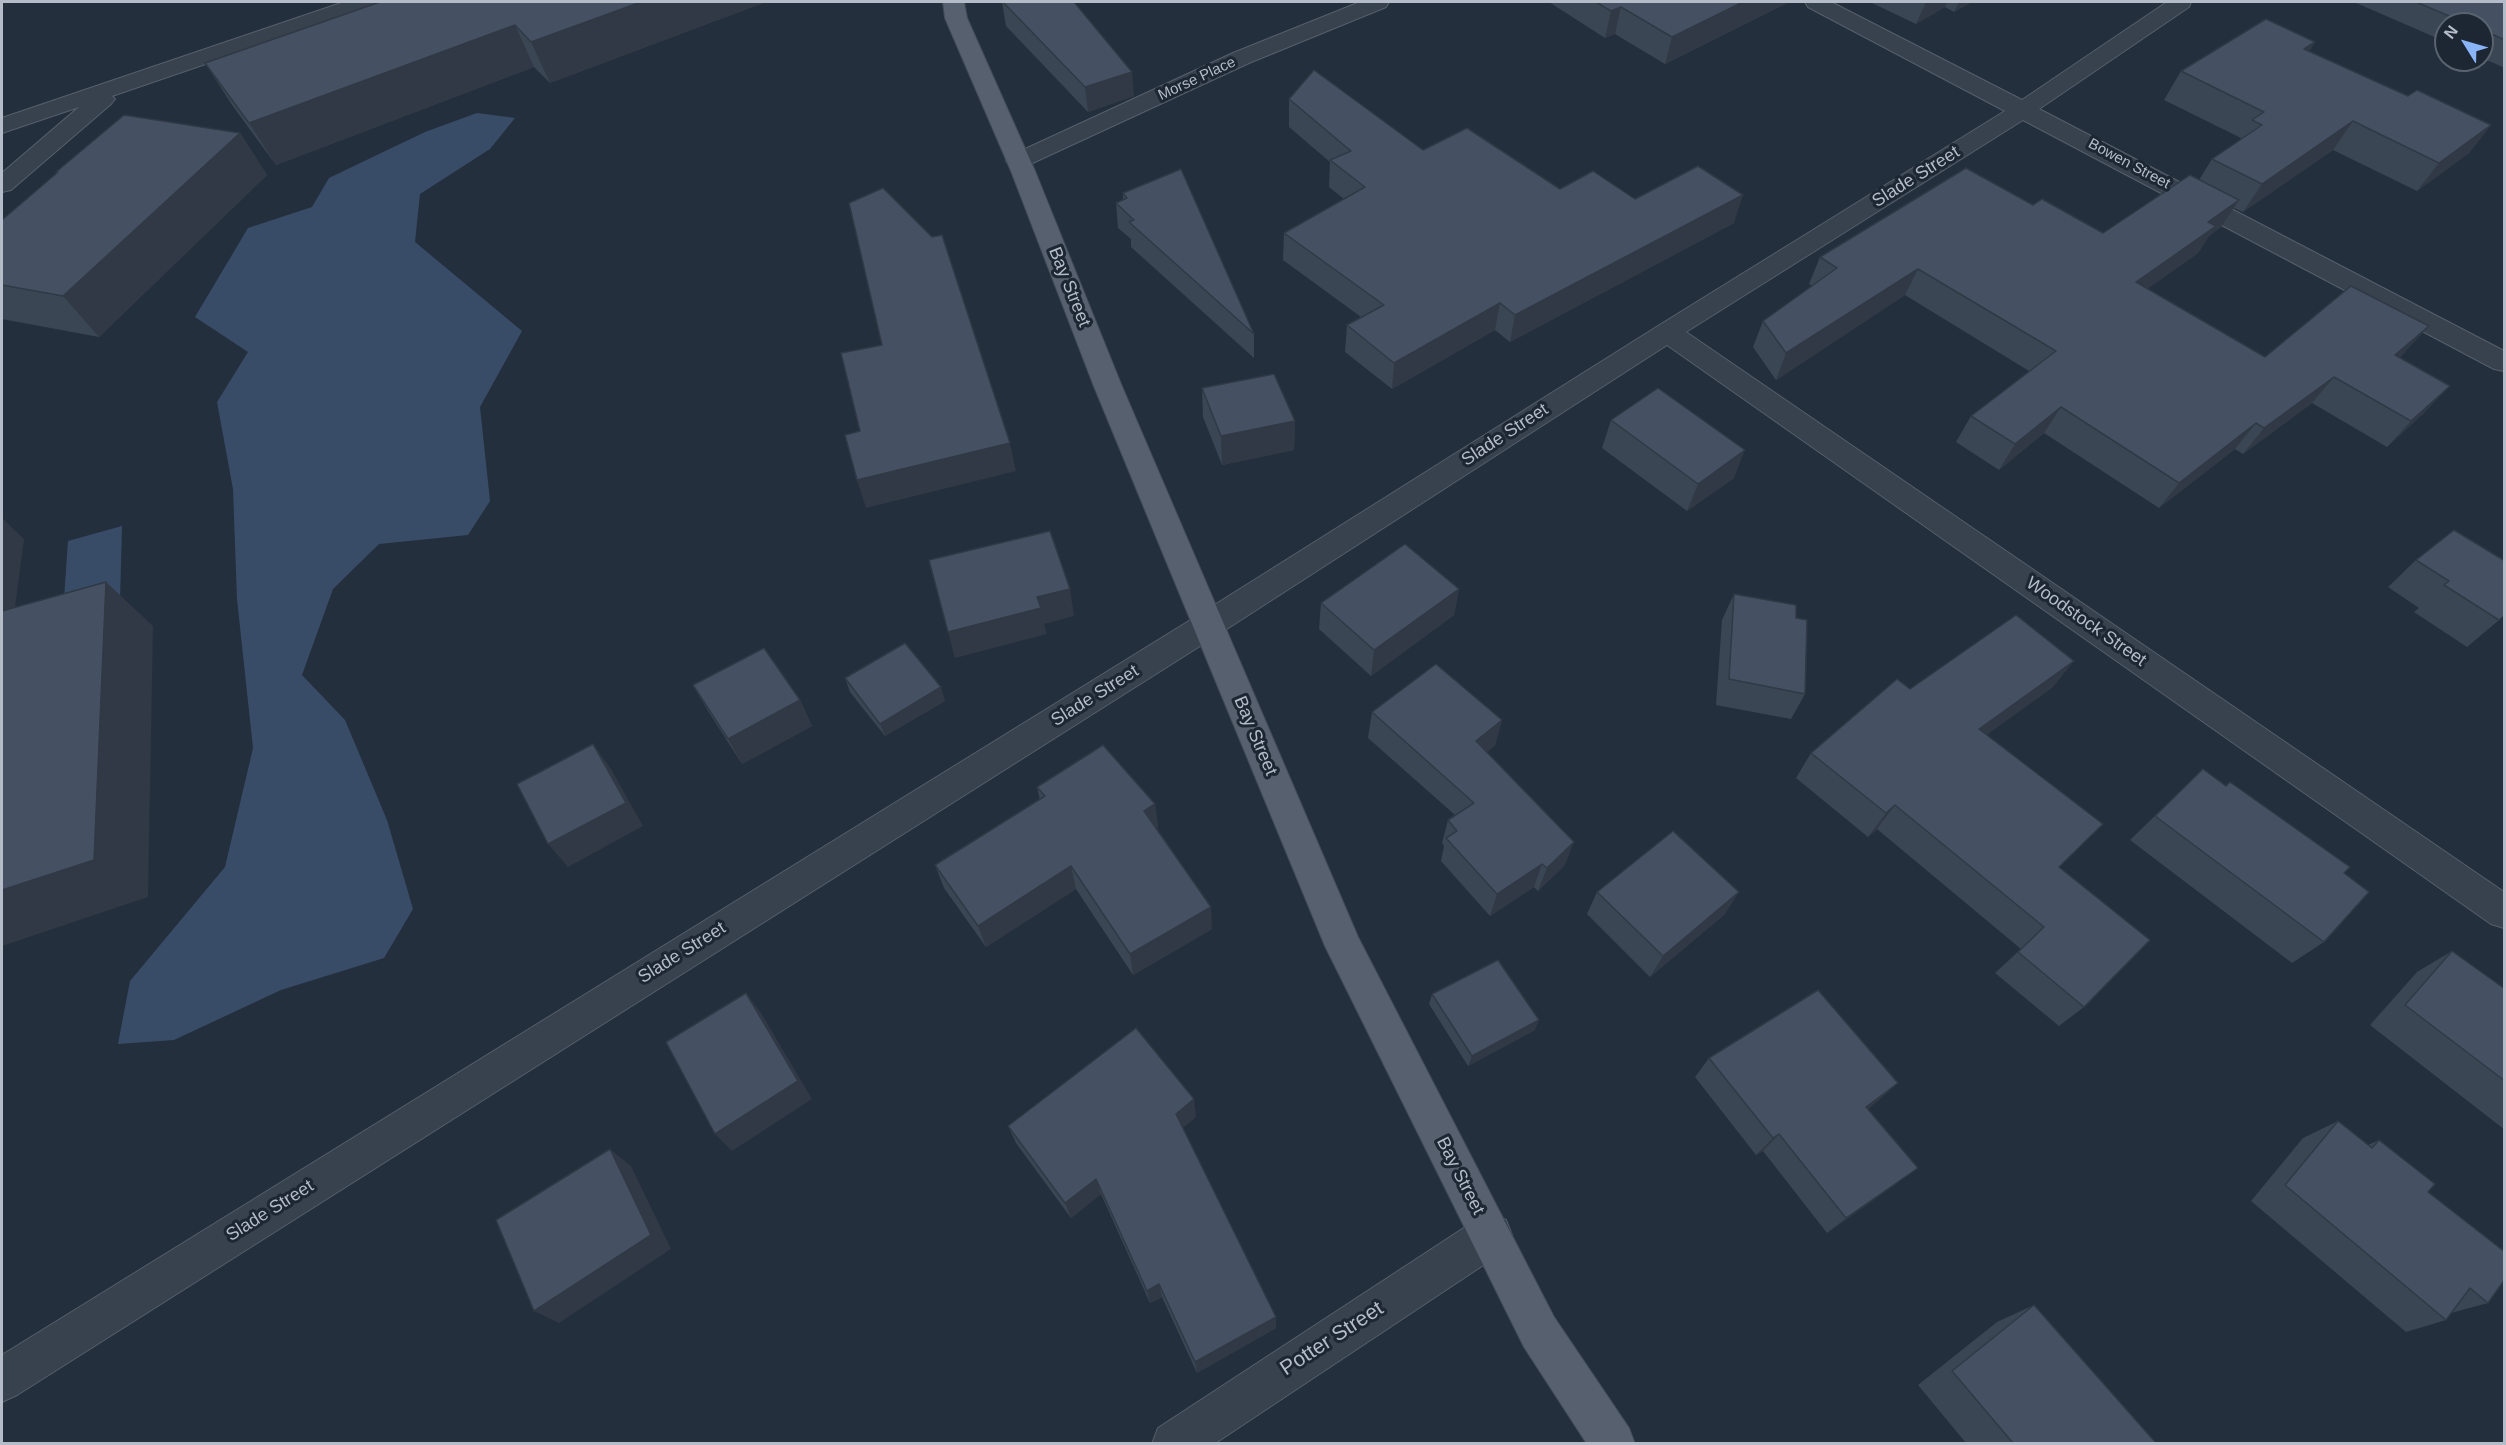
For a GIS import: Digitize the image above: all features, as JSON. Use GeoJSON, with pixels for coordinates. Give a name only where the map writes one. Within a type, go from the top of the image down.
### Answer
{"type":"FeatureCollection","features":[{"type":"Feature","properties":{"kind":"main road","name":"Bay Street"},"geometry":{"type":"LineString","coordinates":[[953,2],[956,18],[1343,946],[1539,1332],[1613,1443]]}},
{"type":"Feature","properties":{"kind":"street"},"geometry":{"type":"LineString","coordinates":[[2,126],[364,2]]}},
{"type":"Feature","properties":{"kind":"street","name":"Morse Place"},"geometry":{"type":"LineString","coordinates":[[1018,162],[1241,58],[1378,2]]}},
{"type":"Feature","properties":{"kind":"street","name":"Bowen Street"},"geometry":{"type":"LineString","coordinates":[[1816,2],[2505,362]]}},
{"type":"Feature","properties":{"kind":"street","name":"Slade Street"},"geometry":{"type":"LineString","coordinates":[[2,1380],[1208,625],[1667,332],[2024,109],[2181,2]]}},
{"type":"Feature","properties":{"kind":"street"},"geometry":{"type":"LineString","coordinates":[[2,185],[120,85]]}},
{"type":"Feature","properties":{"kind":"street","name":"Woodstock Street"},"geometry":{"type":"LineString","coordinates":[[1667,332],[2505,912]]}},
{"type":"Feature","properties":{"kind":"street","name":"Potter Street"},"geometry":{"type":"LineString","coordinates":[[1173,1443],[1491,1235]]}},
{"type":"Feature","properties":{"kind":"water"},"geometry":{"type":"Polygon","coordinates":[[[477,113],[515,118],[490,149],[420,194],[415,242],[522,331],[480,407],[490,501],[468,535],[379,544],[333,589],[302,675],[345,720],[387,820],[413,909],[384,958],[281,990],[174,1040],[118,1044],[130,981],[225,867],[253,748],[237,599],[233,489],[217,402],[248,352],[195,317],[248,228],[312,207],[329,178],[425,132],[477,113]]]}},
{"type":"Feature","properties":{"kind":"water"},"geometry":{"type":"Polygon","coordinates":[[[122,526],[120,600],[64,599],[68,541],[122,526]]]}},
{"type":"Feature","properties":{"kind":"building"},"geometry":{"type":"Polygon","coordinates":[[[380,2],[641,2],[531,42],[515,25],[249,123],[205,63],[380,2]]]}},
{"type":"Feature","properties":{"kind":"building"},"geometry":{"type":"Polygon","coordinates":[[[1003,2],[1074,2],[1132,72],[1085,87],[1003,2]]]}},
{"type":"Feature","properties":{"kind":"building"},"geometry":{"type":"Polygon","coordinates":[[[1596,2],[1743,2],[1672,37],[1621,7],[1611,11],[1596,2]]]}},
{"type":"Feature","properties":{"kind":"building"},"geometry":{"type":"Polygon","coordinates":[[[2416,2],[2505,2],[2505,40],[2494,35],[2494,12],[2440,12],[2416,2]]]}},
{"type":"Feature","properties":{"kind":"building"},"geometry":{"type":"Polygon","coordinates":[[[2266,19],[2315,42],[2304,49],[2408,96],[2417,90],[2491,125],[2439,163],[2353,121],[2262,184],[2212,159],[2262,125],[2252,120],[2264,112],[2181,71],[2266,19]]]}},
{"type":"Feature","properties":{"kind":"building"},"geometry":{"type":"Polygon","coordinates":[[[1314,70],[1423,150],[1467,128],[1560,189],[1593,171],[1635,199],[1698,166],[1743,195],[1515,315],[1500,303],[1394,363],[1347,325],[1384,305],[1284,233],[1365,187],[1330,160],[1351,151],[1289,99],[1314,70]]]}},
{"type":"Feature","properties":{"kind":"building"},"geometry":{"type":"Polygon","coordinates":[[[124,115],[240,133],[63,296],[2,285],[2,220],[124,115]]]}},
{"type":"Feature","properties":{"kind":"building"},"geometry":{"type":"Polygon","coordinates":[[[1966,168],[2033,205],[2042,199],[2103,233],[2190,175],[2239,200],[2208,222],[2216,226],[2136,282],[2265,357],[2351,286],[2429,326],[2395,355],[2450,386],[2411,421],[2334,377],[2264,428],[2256,423],[2179,483],[2061,407],[2015,444],[1971,416],[2056,351],[1918,269],[1786,353],[1763,321],[1837,268],[1820,257],[1966,168]]]}},
{"type":"Feature","properties":{"kind":"building"},"geometry":{"type":"Polygon","coordinates":[[[1181,169],[1254,334],[1129,222],[1134,220],[1116,203],[1127,198],[1123,193],[1181,169]]]}},
{"type":"Feature","properties":{"kind":"building"},"geometry":{"type":"Polygon","coordinates":[[[883,188],[932,237],[942,235],[1010,443],[857,480],[845,435],[860,431],[841,353],[882,345],[849,203],[883,188]]]}},
{"type":"Feature","properties":{"kind":"building"},"geometry":{"type":"Polygon","coordinates":[[[1274,374],[1295,421],[1221,436],[1202,388],[1274,374]]]}},
{"type":"Feature","properties":{"kind":"building"},"geometry":{"type":"Polygon","coordinates":[[[1658,388],[1745,450],[1698,484],[1611,420],[1658,388]]]}},
{"type":"Feature","properties":{"kind":"building"},"geometry":{"type":"Polygon","coordinates":[[[2454,530],[2505,561],[2505,615],[2499,620],[2444,585],[2449,581],[2416,560],[2454,530]]]}},
{"type":"Feature","properties":{"kind":"building"},"geometry":{"type":"Polygon","coordinates":[[[1050,531],[1070,589],[1037,597],[1041,608],[948,632],[929,560],[1050,531]]]}},
{"type":"Feature","properties":{"kind":"building"},"geometry":{"type":"Polygon","coordinates":[[[1405,544],[1459,589],[1374,650],[1321,603],[1405,544]]]}},
{"type":"Feature","properties":{"kind":"building"},"geometry":{"type":"Polygon","coordinates":[[[106,582],[94,860],[2,890],[2,611],[106,582]]]}},
{"type":"Feature","properties":{"kind":"building"},"geometry":{"type":"Polygon","coordinates":[[[1734,594],[1796,605],[1796,618],[1807,620],[1805,694],[1729,679],[1734,594]]]}},
{"type":"Feature","properties":{"kind":"building"},"geometry":{"type":"Polygon","coordinates":[[[2016,615],[2074,661],[1979,729],[2103,824],[2059,867],[2150,940],[2084,1007],[2018,952],[2044,927],[1895,805],[1886,813],[1811,753],[1897,679],[1910,689],[2016,615]]]}},
{"type":"Feature","properties":{"kind":"building"},"geometry":{"type":"Polygon","coordinates":[[[905,643],[941,687],[880,724],[845,678],[905,643]]]}},
{"type":"Feature","properties":{"kind":"building"},"geometry":{"type":"Polygon","coordinates":[[[764,648],[800,700],[728,739],[693,685],[764,648]]]}},
{"type":"Feature","properties":{"kind":"building"},"geometry":{"type":"Polygon","coordinates":[[[1436,664],[1502,720],[1476,741],[1574,842],[1547,868],[1542,864],[1497,894],[1446,838],[1457,831],[1448,820],[1474,803],[1372,712],[1436,664]]]}},
{"type":"Feature","properties":{"kind":"building"},"geometry":{"type":"Polygon","coordinates":[[[593,744],[626,803],[548,844],[517,784],[593,744]]]}},
{"type":"Feature","properties":{"kind":"building"},"geometry":{"type":"Polygon","coordinates":[[[1103,745],[1155,804],[1144,811],[1211,907],[1130,954],[1071,866],[978,926],[935,865],[1045,796],[1037,787],[1103,745]]]}},
{"type":"Feature","properties":{"kind":"building"},"geometry":{"type":"Polygon","coordinates":[[[2203,769],[2226,786],[2230,782],[2350,867],[2344,873],[2369,892],[2324,942],[2155,816],[2203,769]]]}},
{"type":"Feature","properties":{"kind":"building"},"geometry":{"type":"Polygon","coordinates":[[[1673,831],[1739,892],[1663,956],[1597,892],[1673,831]]]}},
{"type":"Feature","properties":{"kind":"building"},"geometry":{"type":"Polygon","coordinates":[[[2452,951],[2505,989],[2505,1081],[2405,1005],[2452,951]]]}},
{"type":"Feature","properties":{"kind":"building"},"geometry":{"type":"Polygon","coordinates":[[[1498,960],[1539,1020],[1472,1056],[1432,994],[1498,960]]]}},
{"type":"Feature","properties":{"kind":"building"},"geometry":{"type":"Polygon","coordinates":[[[1818,990],[1898,1083],[1866,1107],[1918,1168],[1846,1218],[1779,1134],[1773,1138],[1709,1058],[1818,990]]]}},
{"type":"Feature","properties":{"kind":"building"},"geometry":{"type":"Polygon","coordinates":[[[746,993],[798,1081],[715,1134],[666,1042],[746,993]]]}},
{"type":"Feature","properties":{"kind":"building"},"geometry":{"type":"Polygon","coordinates":[[[1136,1028],[1194,1099],[1176,1114],[1276,1317],[1195,1362],[1159,1284],[1147,1291],[1096,1179],[1065,1203],[1008,1126],[1136,1028]]]}},
{"type":"Feature","properties":{"kind":"building"},"geometry":{"type":"Polygon","coordinates":[[[2338,1121],[2372,1148],[2379,1140],[2435,1184],[2428,1192],[2505,1252],[2505,1279],[2488,1303],[2470,1288],[2446,1320],[2285,1185],[2338,1121]]]}},
{"type":"Feature","properties":{"kind":"building"},"geometry":{"type":"Polygon","coordinates":[[[610,1149],[651,1235],[534,1311],[496,1220],[610,1149]]]}},
{"type":"Feature","properties":{"kind":"building"},"geometry":{"type":"Polygon","coordinates":[[[2034,1305],[2156,1443],[2013,1443],[1952,1371],[2034,1305]]]}}]}
